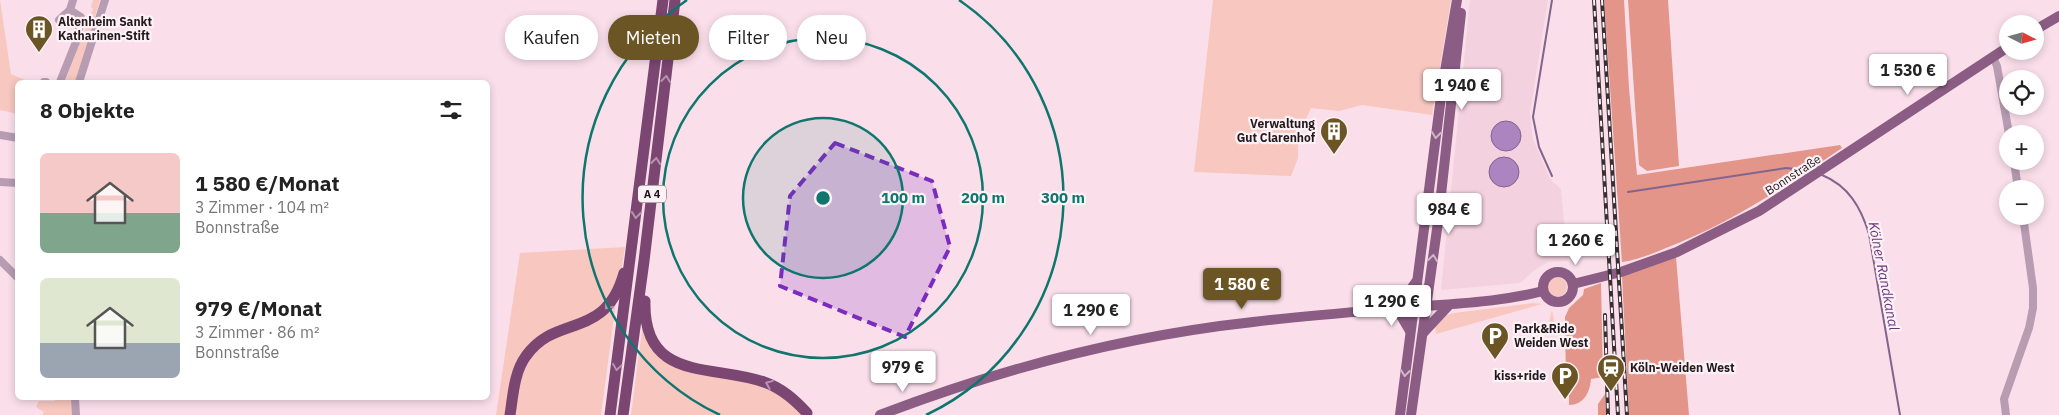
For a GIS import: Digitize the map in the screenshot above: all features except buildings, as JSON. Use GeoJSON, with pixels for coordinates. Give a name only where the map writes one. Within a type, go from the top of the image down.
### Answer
{"type":"FeatureCollection","features":[{"type":"Feature","properties":{"kind":"highway","name":"A 4"},"geometry":{"type":"LineString","coordinates":[[610,415],[663,0]]}},
{"type":"Feature","properties":{"kind":"highway","name":"A 4"},"geometry":{"type":"LineString","coordinates":[[622,415],[644,261],[675,0]]}},
{"type":"Feature","properties":{"kind":"highway"},"geometry":{"type":"LineString","coordinates":[[510,415],[516,378],[525,357],[543,339],[584,324],[606,309],[619,288],[632,245]]}},
{"type":"Feature","properties":{"kind":"highway"},"geometry":{"type":"LineString","coordinates":[[644,261],[646,321],[650,336],[660,351],[684,367],[751,379],[772,385],[788,395],[808,414]]}},
{"type":"Feature","properties":{"kind":"main road"},"geometry":{"type":"LineString","coordinates":[[1400,415],[1442,89],[1457,0]]}},
{"type":"Feature","properties":{"kind":"main road"},"geometry":{"type":"LineString","coordinates":[[1411,415],[1427,306],[1457,58],[1461,0]]}},
{"type":"Feature","properties":{"kind":"main road"},"geometry":{"type":"LineString","coordinates":[[2044,25],[2059,16]]}},
{"type":"Feature","properties":{"kind":"main road","name":"Bonnstraße"},"geometry":{"type":"LineString","coordinates":[[1573,284],[1621,272],[1684,249],[1759,212],[1999,53]]}},
{"type":"Feature","properties":{"kind":"main road"},"geometry":{"type":"LineString","coordinates":[[1553,272],[1568,275],[1573,284],[1571,295],[1563,302],[1553,302],[1543,291],[1544,280],[1553,272]]}},
{"type":"Feature","properties":{"kind":"main road"},"geometry":{"type":"LineString","coordinates":[[1397,309],[1417,282]]}},
{"type":"Feature","properties":{"kind":"main road"},"geometry":{"type":"LineString","coordinates":[[880,415],[994,375],[1108,345],[1171,333],[1251,322],[1449,305],[1543,291]]}},
{"type":"Feature","properties":{"kind":"main road"},"geometry":{"type":"LineString","coordinates":[[1423,333],[1449,305]]}},
{"type":"Feature","properties":{"kind":"main road"},"geometry":{"type":"LineString","coordinates":[[1397,309],[1410,331]]}},
{"type":"Feature","properties":{"kind":"street"},"geometry":{"type":"LineString","coordinates":[[59,20],[70,10],[73,0]]}},
{"type":"Feature","properties":{"kind":"street"},"geometry":{"type":"LineString","coordinates":[[79,80],[105,0]]}},
{"type":"Feature","properties":{"kind":"street"},"geometry":{"type":"LineString","coordinates":[[61,80],[78,37],[81,17],[70,10]]}},
{"type":"Feature","properties":{"kind":"street"},"geometry":{"type":"LineString","coordinates":[[1993,57],[1997,66],[2007,125]]}},
{"type":"Feature","properties":{"kind":"street"},"geometry":{"type":"LineString","coordinates":[[0,135],[15,138]]}},
{"type":"Feature","properties":{"kind":"street"},"geometry":{"type":"LineString","coordinates":[[0,182],[15,183]]}},
{"type":"Feature","properties":{"kind":"street"},"geometry":{"type":"LineString","coordinates":[[2006,415],[2004,399],[2029,328],[2033,308],[2033,288],[2024,225]]}},
{"type":"Feature","properties":{"kind":"street"},"geometry":{"type":"LineString","coordinates":[[0,260],[15,275]]}},
{"type":"Feature","properties":{"kind":"street"},"geometry":{"type":"LineString","coordinates":[[75,400],[76,415]]}},
{"type":"Feature","properties":{"kind":"highlighted area"},"geometry":{"type":"Polygon","coordinates":[[[835,143],[932,181],[950,247],[905,337],[780,286],[790,196],[835,143]]]}},
{"type":"Feature","properties":{"kind":"shaded area"},"geometry":{"type":"Polygon","coordinates":[[[0,0],[11,74],[24,80],[15,80],[15,114],[0,110],[0,0]]]}},
{"type":"Feature","properties":{"kind":"shaded area"},"geometry":{"type":"Polygon","coordinates":[[[93,0],[100,0],[76,80],[66,80],[93,9],[91,7],[93,0]]]}},
{"type":"Feature","properties":{"kind":"shaded area"},"geometry":{"type":"Polygon","coordinates":[[[1213,0],[1451,0],[1432,115],[1362,105],[1339,111],[1311,108],[1298,136],[1298,158],[1291,176],[1194,172],[1213,0]]]}},
{"type":"Feature","properties":{"kind":"shaded area"},"geometry":{"type":"Polygon","coordinates":[[[1470,0],[1548,0],[1530,113],[1533,139],[1550,179],[1561,189],[1568,261],[1548,262],[1536,269],[1520,283],[1441,290],[1470,0]]]}},
{"type":"Feature","properties":{"kind":"shaded area"},"geometry":{"type":"Polygon","coordinates":[[[1604,0],[1624,0],[1629,88],[1637,175],[1840,145],[1842,148],[1778,190],[1712,228],[1650,255],[1622,262],[1604,0]]]}},
{"type":"Feature","properties":{"kind":"shaded area"},"geometry":{"type":"Polygon","coordinates":[[[1628,0],[1668,0],[1679,166],[1647,171],[1639,165],[1628,0]]]}},
{"type":"Feature","properties":{"kind":"shaded area"},"geometry":{"type":"Polygon","coordinates":[[[1506,121],[1517,125],[1521,136],[1517,147],[1506,151],[1495,147],[1491,136],[1495,125],[1506,121]]]}},
{"type":"Feature","properties":{"kind":"shaded area"},"geometry":{"type":"Polygon","coordinates":[[[1504,157],[1515,161],[1519,172],[1515,183],[1504,187],[1493,183],[1489,172],[1493,161],[1504,157]]]}},
{"type":"Feature","properties":{"kind":"shaded area"},"geometry":{"type":"Polygon","coordinates":[[[625,247],[621,272],[602,309],[534,341],[507,415],[496,415],[520,253],[625,247]]]}},
{"type":"Feature","properties":{"kind":"shaded area"},"geometry":{"type":"Polygon","coordinates":[[[1676,257],[1689,415],[1629,415],[1622,276],[1676,257]]]}},
{"type":"Feature","properties":{"kind":"shaded area"},"geometry":{"type":"Polygon","coordinates":[[[1557,277],[1564,280],[1567,287],[1564,294],[1557,297],[1550,294],[1547,287],[1550,280],[1557,277]]]}},
{"type":"Feature","properties":{"kind":"shaded area"},"geometry":{"type":"Polygon","coordinates":[[[1601,283],[1603,377],[1591,379],[1585,397],[1579,403],[1569,405],[1566,385],[1565,317],[1569,308],[1583,295],[1584,289],[1601,283]]]}},
{"type":"Feature","properties":{"kind":"shaded area"},"geometry":{"type":"Polygon","coordinates":[[[616,302],[601,415],[513,415],[518,383],[531,353],[616,302]]]}},
{"type":"Feature","properties":{"kind":"shaded area"},"geometry":{"type":"Polygon","coordinates":[[[1533,303],[1542,304],[1436,334],[1435,323],[1444,316],[1454,313],[1533,303]]]}},
{"type":"Feature","properties":{"kind":"shaded area"},"geometry":{"type":"Polygon","coordinates":[[[1552,310],[1556,331],[1554,335],[1542,328],[1549,322],[1552,310]]]}},
{"type":"Feature","properties":{"kind":"shaded area"},"geometry":{"type":"Polygon","coordinates":[[[643,323],[659,354],[776,389],[804,415],[631,415],[643,323]]]}},
{"type":"Feature","properties":{"kind":"shaded area"},"geometry":{"type":"Polygon","coordinates":[[[1605,394],[1606,415],[1598,415],[1598,404],[1605,394]]]}},
{"type":"Feature","properties":{"kind":"shaded area"},"geometry":{"type":"Polygon","coordinates":[[[72,400],[72,415],[42,415],[44,412],[36,407],[39,401],[72,400]]]}},
{"type":"Feature","properties":{"kind":"waterway","name":"Kölner Randkanal"},"geometry":{"type":"LineString","coordinates":[[1552,0],[1533,117],[1539,147],[1552,176]]}},
{"type":"Feature","properties":{"kind":"waterway","name":"Kölner Randkanal"},"geometry":{"type":"LineString","coordinates":[[1628,192],[1786,168],[1813,171]]}},
{"type":"Feature","properties":{"kind":"waterway","name":"Kölner Randkanal"},"geometry":{"type":"LineString","coordinates":[[1822,175],[1840,185],[1853,199],[1862,215],[1869,234],[1900,415]]}},
{"type":"Feature","properties":{"kind":"railway"},"geometry":{"type":"LineString","coordinates":[[1594,0],[1618,415]]}},
{"type":"Feature","properties":{"kind":"railway"},"geometry":{"type":"LineString","coordinates":[[1602,0],[1627,415]]}},
{"type":"Feature","properties":{"kind":"railway"},"geometry":{"type":"LineString","coordinates":[[1605,315],[1608,415]]}},
{"type":"Feature","properties":{"kind":"place","name":"Altenheim Sankt Katharinen-Stift"},"geometry":{"type":"Point","coordinates":[39,53]}},
{"type":"Feature","properties":{"kind":"place","name":"Verwaltung Gut Clarenhof"},"geometry":{"type":"Point","coordinates":[1334,155]}},
{"type":"Feature","properties":{"kind":"place","name":"Park&Ride Weiden West"},"geometry":{"type":"Point","coordinates":[1495,360]}},
{"type":"Feature","properties":{"kind":"place","name":"Köln-Weiden West"},"geometry":{"type":"Point","coordinates":[1611,392]}},
{"type":"Feature","properties":{"kind":"place","name":"kiss+ride"},"geometry":{"type":"Point","coordinates":[1565,400]}}]}
